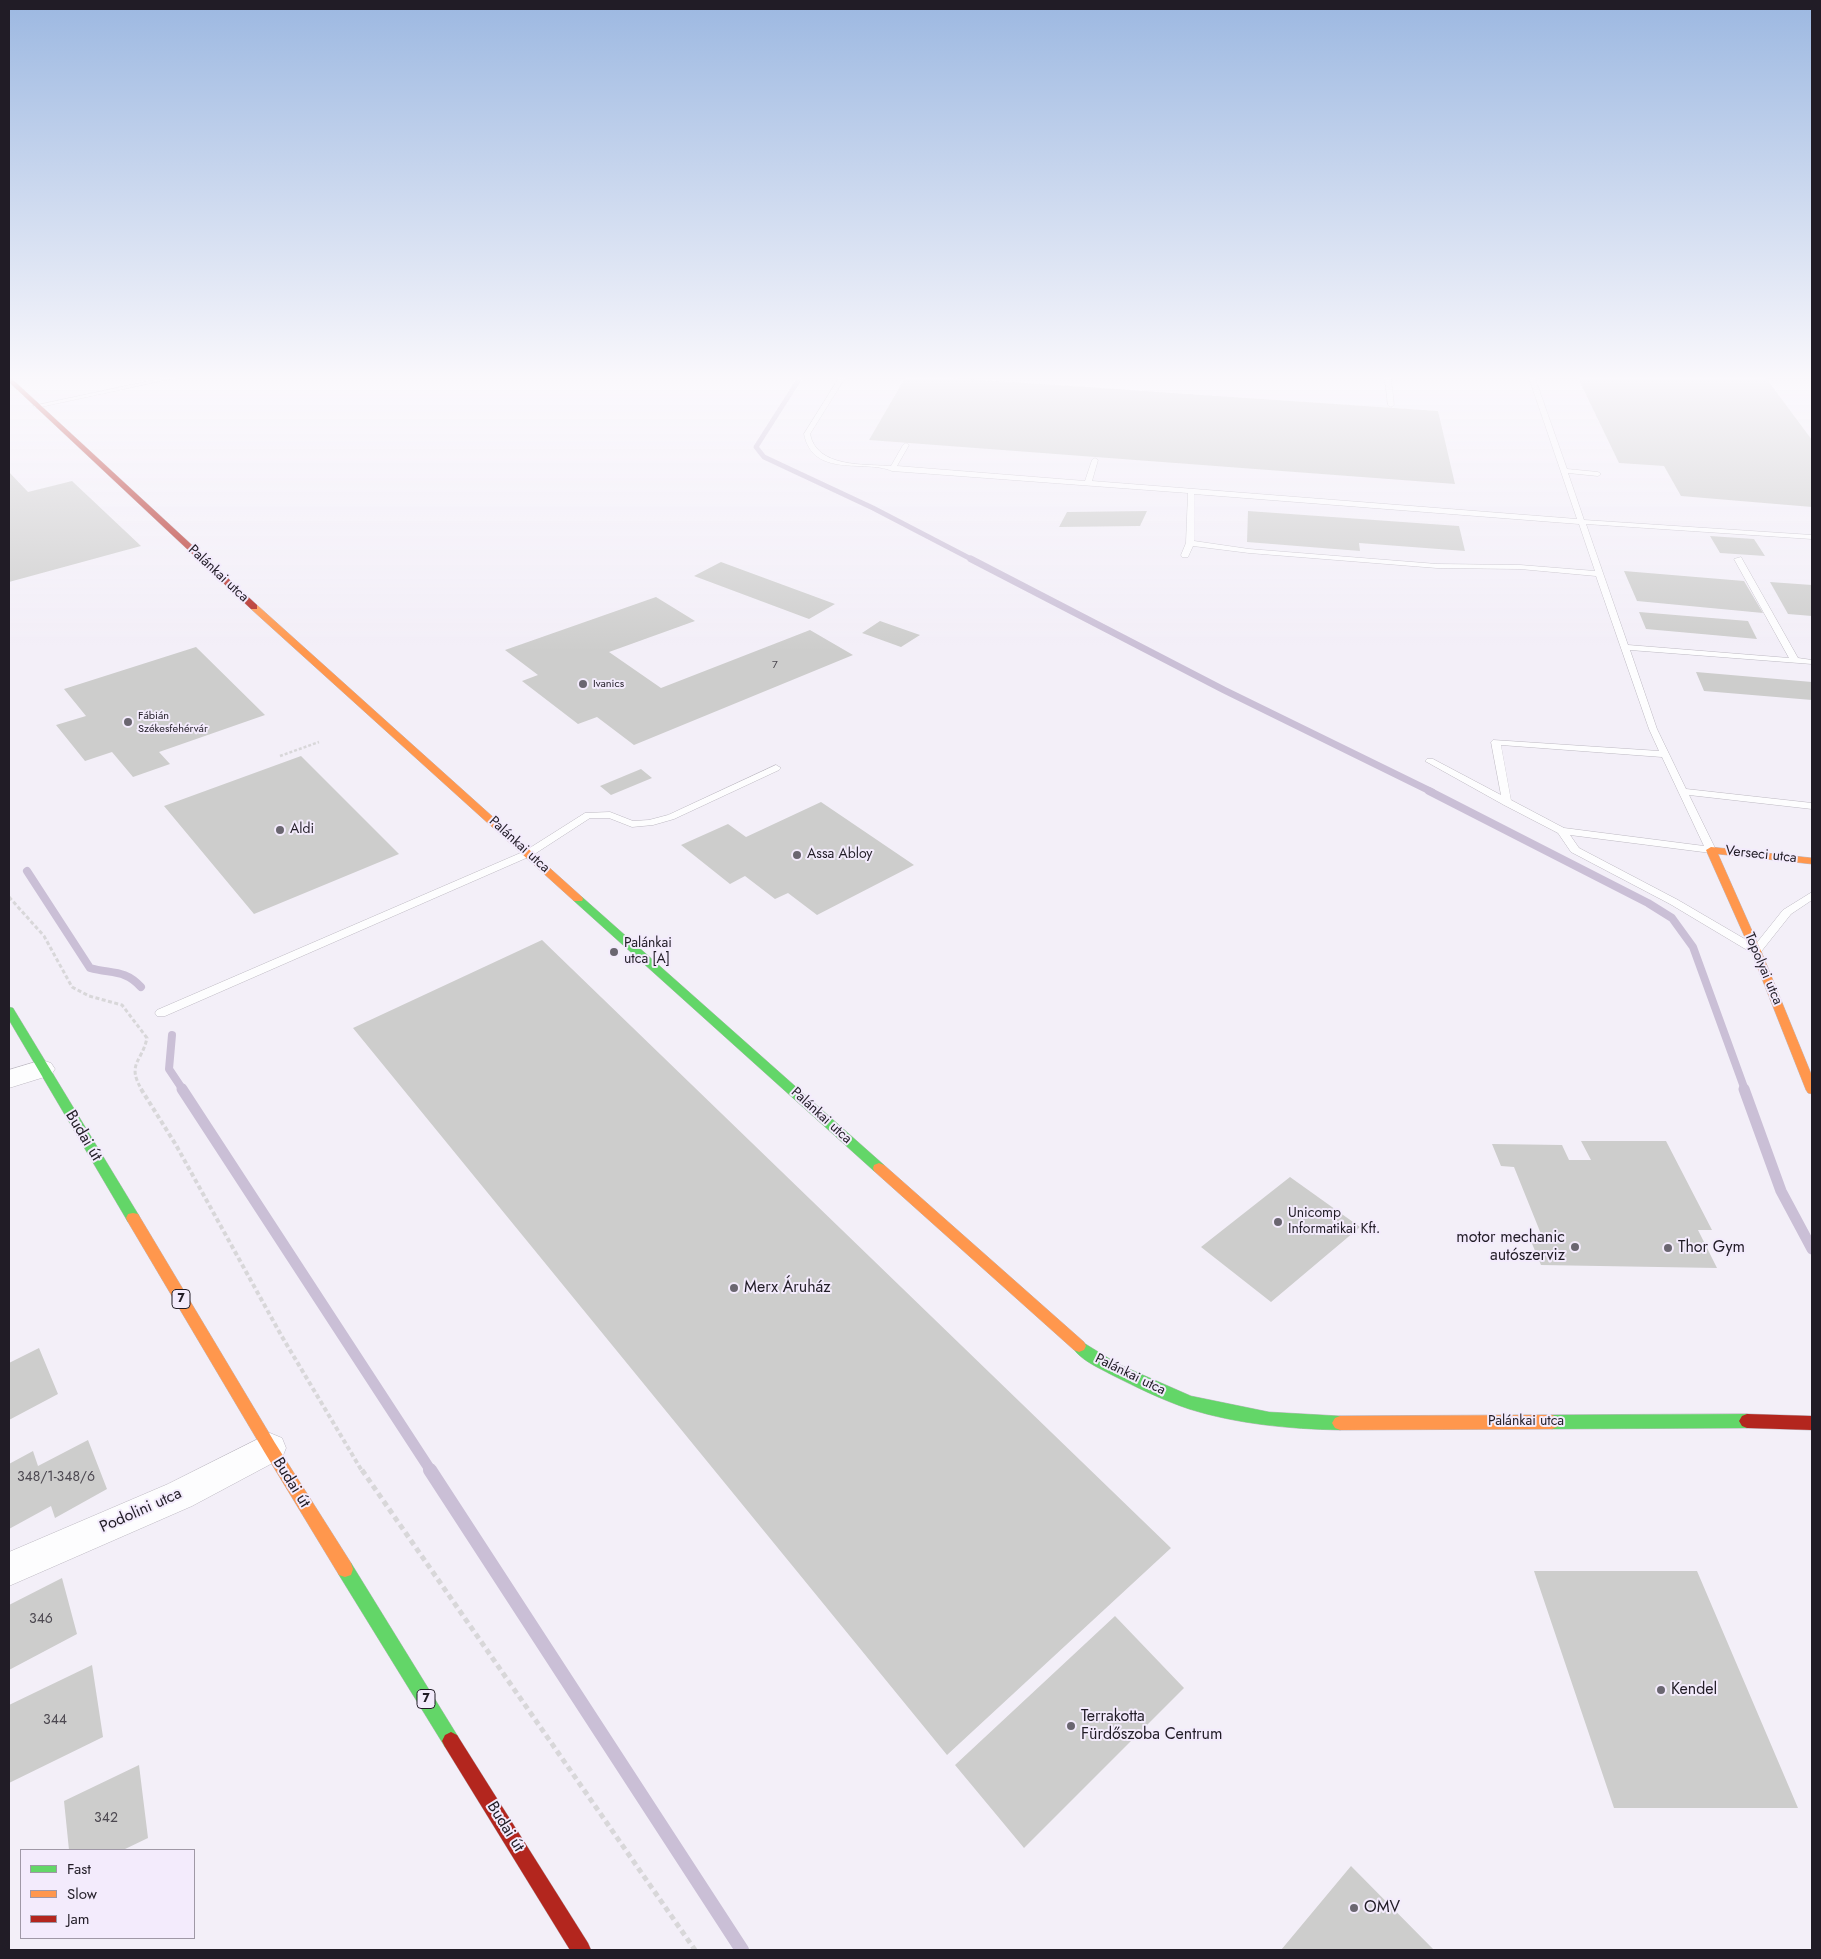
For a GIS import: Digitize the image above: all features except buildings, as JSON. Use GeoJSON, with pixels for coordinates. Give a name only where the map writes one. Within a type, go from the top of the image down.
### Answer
{"type":"FeatureCollection","features":[{"type":"Feature","properties":{"kind":"street","name":"Palánkai utca"},"geometry":{"type":"LineString","coordinates":[[105,469],[327,674],[1058,1329],[1096,1360],[1196,1405],[1258,1417],[1309,1424],[1812,1423]]}},
{"type":"Feature","properties":{"kind":"street","name":"Verseci utca"},"geometry":{"type":"LineString","coordinates":[[1711,850],[1812,860]]}},
{"type":"Feature","properties":{"kind":"street","name":"Topolyai utca"},"geometry":{"type":"LineString","coordinates":[[1711,850],[1756,951],[1812,1090]]}},
{"type":"Feature","properties":{"kind":"street","name":"Budai út"},"geometry":{"type":"LineString","coordinates":[[9,1011],[270,1448],[581,1950]]}},
{"type":"Feature","properties":{"kind":"street"},"geometry":{"type":"LineString","coordinates":[[9,1079],[42,1069]]}},
{"type":"Feature","properties":{"kind":"street","name":"Podolini utca"},"geometry":{"type":"LineString","coordinates":[[9,1569],[180,1495],[270,1448]]}},
{"type":"Feature","properties":{"kind":"lane"},"geometry":{"type":"LineString","coordinates":[[898,469],[1812,538]]}},
{"type":"Feature","properties":{"kind":"lane"},"geometry":{"type":"LineString","coordinates":[[1088,483],[1092,469]]}},
{"type":"Feature","properties":{"kind":"lane"},"geometry":{"type":"LineString","coordinates":[[1598,474],[1565,472],[1653,729],[1711,850]]}},
{"type":"Feature","properties":{"kind":"lane"},"geometry":{"type":"LineString","coordinates":[[1185,555],[1190,543],[1191,490]]}},
{"type":"Feature","properties":{"kind":"lane"},"geometry":{"type":"LineString","coordinates":[[1190,543],[1248,551],[1437,566],[1520,567],[1600,574]]}},
{"type":"Feature","properties":{"kind":"lane"},"geometry":{"type":"LineString","coordinates":[[1738,560],[1796,661]]}},
{"type":"Feature","properties":{"kind":"lane"},"geometry":{"type":"LineString","coordinates":[[1625,647],[1812,662]]}},
{"type":"Feature","properties":{"kind":"lane"},"geometry":{"type":"LineString","coordinates":[[1507,803],[1496,742],[1664,754]]}},
{"type":"Feature","properties":{"kind":"lane"},"geometry":{"type":"LineString","coordinates":[[1430,761],[1562,831],[1711,850]]}},
{"type":"Feature","properties":{"kind":"lane"},"geometry":{"type":"LineString","coordinates":[[161,1013],[529,854],[588,815],[610,815],[632,824],[650,823],[671,817],[776,768]]}},
{"type":"Feature","properties":{"kind":"lane"},"geometry":{"type":"LineString","coordinates":[[1682,791],[1812,806]]}},
{"type":"Feature","properties":{"kind":"lane"},"geometry":{"type":"LineString","coordinates":[[1562,831],[1576,850],[1642,884],[1756,951],[1787,912],[1812,895]]}},
{"type":"Feature","properties":{"kind":"path"},"geometry":{"type":"LineString","coordinates":[[280,756],[319,742]]}},
{"type":"Feature","properties":{"kind":"path"},"geometry":{"type":"LineString","coordinates":[[9,897],[44,936],[72,987],[89,996],[122,1004],[148,1038],[134,1068],[136,1080],[176,1145],[286,1343],[372,1486],[694,1950]]}},
{"type":"Feature","properties":{"kind":"waterway"},"geometry":{"type":"LineString","coordinates":[[791,469],[873,508],[973,560]]}},
{"type":"Feature","properties":{"kind":"waterway"},"geometry":{"type":"LineString","coordinates":[[971,559],[1224,690],[1432,792]]}},
{"type":"Feature","properties":{"kind":"waterway"},"geometry":{"type":"LineString","coordinates":[[1429,791],[1648,903],[1672,918],[1693,947],[1745,1090]]}},
{"type":"Feature","properties":{"kind":"waterway"},"geometry":{"type":"LineString","coordinates":[[27,871],[90,968],[129,977],[141,987]]}},
{"type":"Feature","properties":{"kind":"waterway"},"geometry":{"type":"LineString","coordinates":[[172,1035],[169,1069],[183,1090]]}},
{"type":"Feature","properties":{"kind":"waterway"},"geometry":{"type":"LineString","coordinates":[[182,1089],[431,1471]]}},
{"type":"Feature","properties":{"kind":"waterway"},"geometry":{"type":"LineString","coordinates":[[1744,1089],[1781,1191],[1812,1249]]}},
{"type":"Feature","properties":{"kind":"waterway"},"geometry":{"type":"LineString","coordinates":[[430,1470],[742,1950]]}},
{"type":"Feature","properties":{"kind":"traffic: fast"},"geometry":{"type":"LineString","coordinates":[[578,899],[879,1168]]}},
{"type":"Feature","properties":{"kind":"traffic: fast"},"geometry":{"type":"LineString","coordinates":[[9,1011],[133,1218]]}},
{"type":"Feature","properties":{"kind":"traffic: fast"},"geometry":{"type":"LineString","coordinates":[[1079,1346],[1113,1368],[1166,1394],[1191,1403],[1234,1413],[1269,1418],[1340,1423]]}},
{"type":"Feature","properties":{"kind":"traffic: fast"},"geometry":{"type":"LineString","coordinates":[[1552,1422],[1747,1421]]}},
{"type":"Feature","properties":{"kind":"traffic: fast"},"geometry":{"type":"LineString","coordinates":[[345,1569],[451,1741]]}},
{"type":"Feature","properties":{"kind":"traffic: slow"},"geometry":{"type":"LineString","coordinates":[[254,607],[578,899]]}},
{"type":"Feature","properties":{"kind":"traffic: slow"},"geometry":{"type":"LineString","coordinates":[[1812,861],[1711,850],[1756,951],[1812,1090]]}},
{"type":"Feature","properties":{"kind":"traffic: slow"},"geometry":{"type":"LineString","coordinates":[[879,1168],[1079,1346]]}},
{"type":"Feature","properties":{"kind":"traffic: slow"},"geometry":{"type":"LineString","coordinates":[[133,1218],[270,1448],[345,1569]]}},
{"type":"Feature","properties":{"kind":"traffic: slow"},"geometry":{"type":"LineString","coordinates":[[1340,1423],[1552,1422]]}},
{"type":"Feature","properties":{"kind":"traffic: jam"},"geometry":{"type":"LineString","coordinates":[[106,469],[254,607]]}},
{"type":"Feature","properties":{"kind":"traffic: jam"},"geometry":{"type":"LineString","coordinates":[[1747,1421],[1812,1423]]}},
{"type":"Feature","properties":{"kind":"traffic: jam"},"geometry":{"type":"LineString","coordinates":[[451,1741],[581,1950]]}},
{"type":"Feature","properties":{"kind":"place","name":"Ivanics"},"geometry":{"type":"Point","coordinates":[583,684]}},
{"type":"Feature","properties":{"kind":"place","name":"Fábián Székesfehérvár"},"geometry":{"type":"Point","coordinates":[128,722]}},
{"type":"Feature","properties":{"kind":"place","name":"Aldi"},"geometry":{"type":"Point","coordinates":[280,830]}},
{"type":"Feature","properties":{"kind":"place","name":"Assa Abloy"},"geometry":{"type":"Point","coordinates":[797,855]}},
{"type":"Feature","properties":{"kind":"place","name":"Palánkai utca [A]"},"geometry":{"type":"Point","coordinates":[614,952]}},
{"type":"Feature","properties":{"kind":"place","name":"Unicomp Informatikai Kft."},"geometry":{"type":"Point","coordinates":[1278,1222]}},
{"type":"Feature","properties":{"kind":"place","name":"motor mechanic autószerviz"},"geometry":{"type":"Point","coordinates":[1575,1247]}},
{"type":"Feature","properties":{"kind":"place","name":"Thor Gym"},"geometry":{"type":"Point","coordinates":[1668,1248]}},
{"type":"Feature","properties":{"kind":"place","name":"Merx Áruház"},"geometry":{"type":"Point","coordinates":[734,1288]}},
{"type":"Feature","properties":{"kind":"place","name":"Kendel"},"geometry":{"type":"Point","coordinates":[1661,1690]}},
{"type":"Feature","properties":{"kind":"place","name":"Terrakotta Fürdőszoba Centrum"},"geometry":{"type":"Point","coordinates":[1071,1726]}},
{"type":"Feature","properties":{"kind":"place","name":"OMV"},"geometry":{"type":"Point","coordinates":[1354,1908]}}]}
